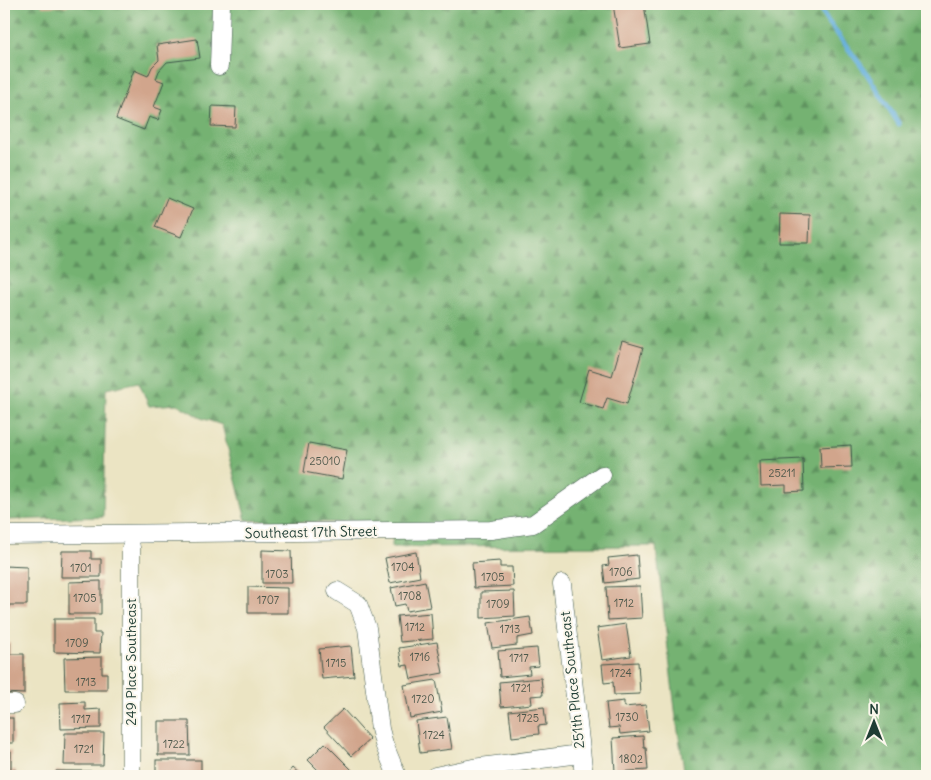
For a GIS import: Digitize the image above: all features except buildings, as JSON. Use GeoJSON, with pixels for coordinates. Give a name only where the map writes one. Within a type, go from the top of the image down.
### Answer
{"type":"FeatureCollection","features":[{"type":"Feature","properties":{"kind":"street"},"geometry":{"type":"LineString","coordinates":[[219,66],[221,4]]}},
{"type":"Feature","properties":{"kind":"street","name":"Southeast 17th Street"},"geometry":{"type":"LineString","coordinates":[[4,535],[491,530],[534,524],[602,475]]}},
{"type":"Feature","properties":{"kind":"street","name":"249 Place Southeast"},"geometry":{"type":"LineString","coordinates":[[131,547],[131,776]]}},
{"type":"Feature","properties":{"kind":"street","name":"251th Place Southeast"},"geometry":{"type":"LineString","coordinates":[[562,584],[584,776]]}},
{"type":"Feature","properties":{"kind":"street"},"geometry":{"type":"LineString","coordinates":[[337,591],[358,604],[367,628],[380,729],[397,776]]}},
{"type":"Feature","properties":{"kind":"street"},"geometry":{"type":"LineString","coordinates":[[434,776],[474,768],[580,754]]}},
{"type":"Feature","properties":{"kind":"green space"},"geometry":{"type":"Polygon","coordinates":[[[4,4],[927,4],[927,776],[685,776],[676,718],[656,546],[392,547],[393,524],[246,520],[222,425],[201,418],[177,404],[149,406],[139,382],[106,389],[103,517],[4,520],[4,4]]]}},
{"type":"Feature","properties":{"kind":"waterway"},"geometry":{"type":"LineString","coordinates":[[818,4],[899,124]]}}]}
